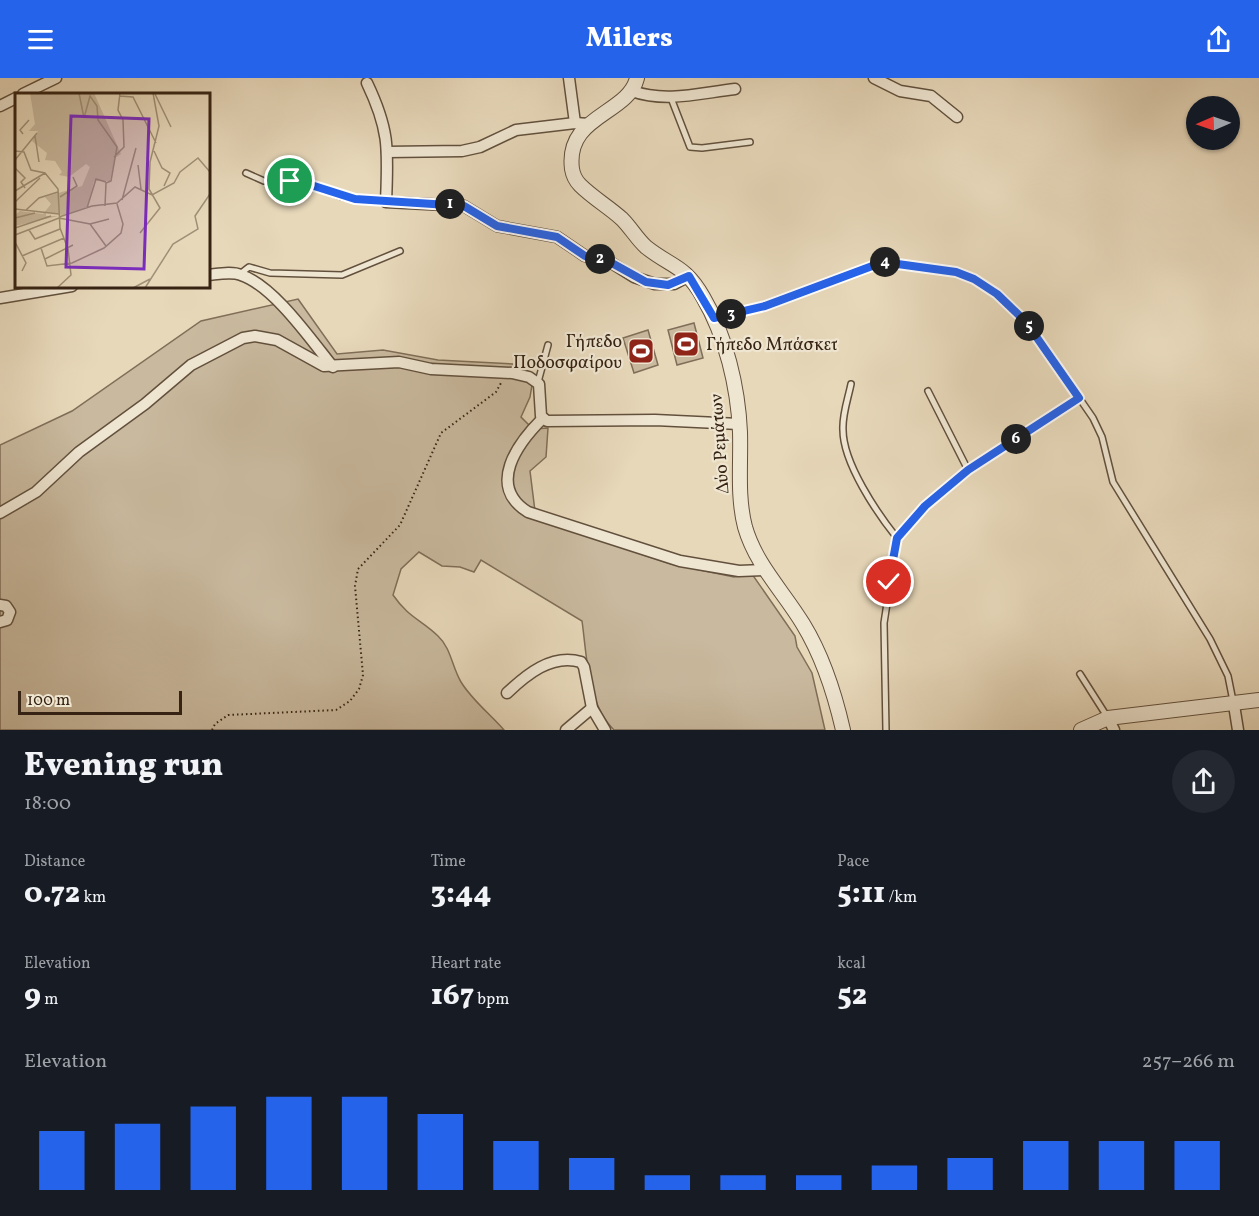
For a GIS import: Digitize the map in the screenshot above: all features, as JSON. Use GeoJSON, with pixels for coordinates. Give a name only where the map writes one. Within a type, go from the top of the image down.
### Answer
{"type":"FeatureCollection","features":[{"type":"Feature","properties":{"kind":"street"},"geometry":{"type":"LineString","coordinates":[[25,93],[56,78]]}},
{"type":"Feature","properties":{"kind":"street"},"geometry":{"type":"LineString","coordinates":[[387,152],[474,149],[516,130],[582,124],[569,78]]}},
{"type":"Feature","properties":{"kind":"street"},"geometry":{"type":"LineString","coordinates":[[874,78],[900,91],[931,96],[957,117]]}},
{"type":"Feature","properties":{"kind":"street"},"geometry":{"type":"LineString","coordinates":[[367,83],[384,123],[387,152],[386,202],[464,206],[497,226],[557,237],[585,256],[610,262],[634,277],[655,284],[674,284],[689,276]]}},
{"type":"Feature","properties":{"kind":"street"},"geometry":{"type":"LineString","coordinates":[[635,84],[647,96],[671,98],[735,89]]}},
{"type":"Feature","properties":{"kind":"street","name":"Δύο Ρεμάτων"},"geometry":{"type":"LineString","coordinates":[[635,84],[582,124],[573,155],[576,180],[625,222],[646,247],[674,263],[689,276],[714,318],[731,374],[739,424],[740,493],[744,520],[754,552],[807,632],[831,692],[843,730]]}},
{"type":"Feature","properties":{"kind":"street"},"geometry":{"type":"LineString","coordinates":[[0,106],[15,98]]}},
{"type":"Feature","properties":{"kind":"street"},"geometry":{"type":"LineString","coordinates":[[210,275],[240,274],[269,293],[333,368]]}},
{"type":"Feature","properties":{"kind":"street"},"geometry":{"type":"LineString","coordinates":[[0,298],[60,288]]}},
{"type":"Feature","properties":{"kind":"street"},"geometry":{"type":"LineString","coordinates":[[0,513],[36,492],[80,452],[145,404],[191,365],[243,338],[266,337],[324,366],[333,368],[385,361],[431,369],[512,373],[538,382],[542,419]]}},
{"type":"Feature","properties":{"kind":"street"},"geometry":{"type":"LineString","coordinates":[[739,424],[542,419],[518,445],[508,467],[512,495],[519,507],[528,512],[680,561],[739,571],[764,570]]}},
{"type":"Feature","properties":{"kind":"street"},"geometry":{"type":"LineString","coordinates":[[0,605],[6,606],[10,612],[7,620],[0,621]]}},
{"type":"Feature","properties":{"kind":"street"},"geometry":{"type":"LineString","coordinates":[[507,693],[537,668],[551,663],[576,661],[585,667],[592,708],[605,730]]}},
{"type":"Feature","properties":{"kind":"street"},"geometry":{"type":"LineString","coordinates":[[1081,730],[1259,700]]}},
{"type":"Feature","properties":{"kind":"street"},"geometry":{"type":"LineString","coordinates":[[1234,705],[1238,730]]}},
{"type":"Feature","properties":{"kind":"street"},"geometry":{"type":"LineString","coordinates":[[566,730],[592,708]]}},
{"type":"Feature","properties":{"kind":"lane"},"geometry":{"type":"LineString","coordinates":[[671,98],[690,147],[702,148],[750,142]]}},
{"type":"Feature","properties":{"kind":"lane"},"geometry":{"type":"LineString","coordinates":[[246,173],[264,181],[302,182],[342,197],[386,202]]}},
{"type":"Feature","properties":{"kind":"lane"},"geometry":{"type":"LineString","coordinates":[[240,274],[249,267],[270,273],[342,275],[400,251]]}},
{"type":"Feature","properties":{"kind":"lane"},"geometry":{"type":"LineString","coordinates":[[714,318],[765,306],[883,262],[956,272],[974,279],[997,294],[1026,322],[1079,398],[1102,437],[1113,482],[1225,669],[1234,705]]}},
{"type":"Feature","properties":{"kind":"lane"},"geometry":{"type":"LineString","coordinates":[[538,382],[548,345]]}},
{"type":"Feature","properties":{"kind":"lane"},"geometry":{"type":"LineString","coordinates":[[850,384],[843,424],[845,444],[873,507],[897,538]]}},
{"type":"Feature","properties":{"kind":"lane"},"geometry":{"type":"LineString","coordinates":[[928,391],[968,470]]}},
{"type":"Feature","properties":{"kind":"lane"},"geometry":{"type":"LineString","coordinates":[[886,730],[884,623],[897,538],[925,506],[968,470],[1079,398]]}},
{"type":"Feature","properties":{"kind":"lane"},"geometry":{"type":"LineString","coordinates":[[1080,674],[1111,724]]}},
{"type":"Feature","properties":{"kind":"path"},"geometry":{"type":"LineString","coordinates":[[212,730],[215,724],[228,715],[336,710],[350,700],[359,689],[363,675],[355,586],[358,569],[400,525],[441,433],[496,392],[504,377],[512,373]]}},
{"type":"Feature","properties":{"kind":"shaded area"},"geometry":{"type":"Polygon","coordinates":[[[298,299],[337,354],[383,350],[438,360],[513,364],[527,372],[532,385],[530,397],[521,417],[533,429],[548,428],[546,457],[530,471],[536,519],[671,564],[734,577],[752,574],[795,636],[797,647],[812,673],[825,730],[614,730],[598,707],[593,693],[582,621],[481,560],[474,572],[460,567],[442,566],[419,552],[401,569],[393,595],[404,609],[432,630],[442,641],[465,689],[504,730],[0,730],[0,445],[72,411],[201,321],[298,299]]]}},
{"type":"Feature","properties":{"kind":"shaded area","name":"Γήπεδο Μπάσκετ"},"geometry":{"type":"Polygon","coordinates":[[[694,323],[703,358],[677,365],[668,330],[694,323]]]}},
{"type":"Feature","properties":{"kind":"shaded area","name":"Γήπεδο Ποδοσφαίρου"},"geometry":{"type":"Polygon","coordinates":[[[648,330],[658,365],[634,373],[623,338],[648,330]]]}},
{"type":"Feature","properties":{"kind":"place","name":"Γήπεδο Μπάσκετ"},"geometry":{"type":"Point","coordinates":[686,344]}},
{"type":"Feature","properties":{"kind":"place","name":"Γήπεδο Ποδοσφαίρου"},"geometry":{"type":"Point","coordinates":[641,351]}},
{"type":"Feature","properties":{"kind":"route"},"geometry":{"type":"LineString","coordinates":[[290,181],[302,182],[342,197],[355,199],[464,206],[497,226],[547,233],[557,237],[585,256],[610,262],[646,282],[668,285],[680,282],[689,276],[714,318],[765,306],[883,262],[964,274],[997,294],[1026,322],[1079,398],[968,470],[925,506],[897,538],[889,582]]}}]}
